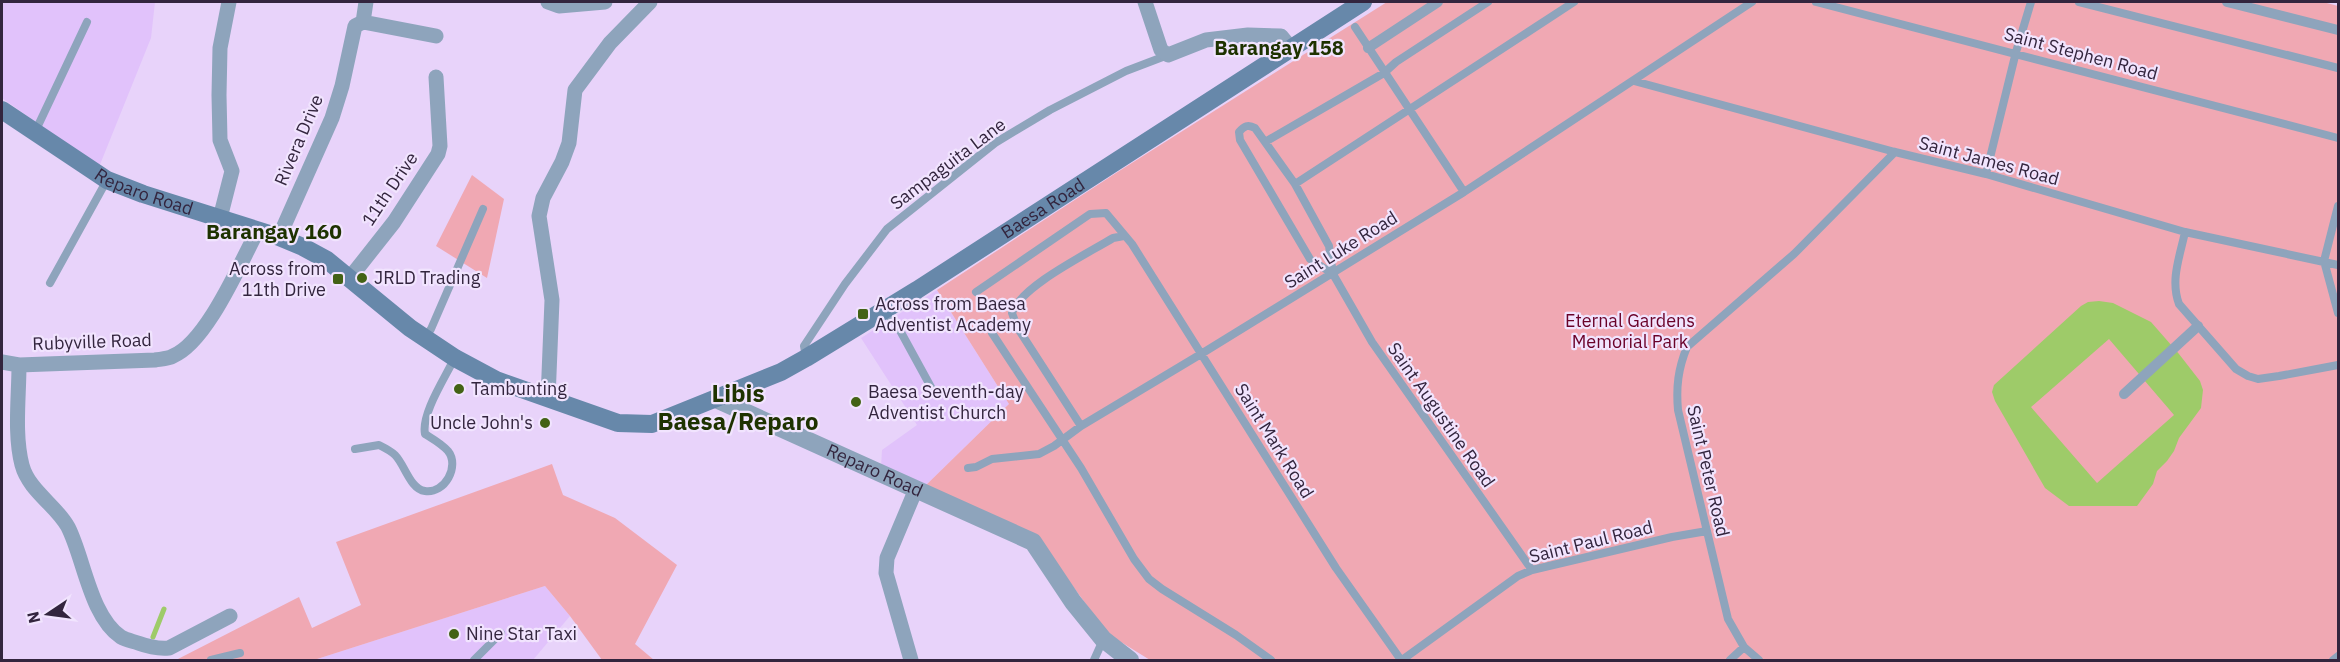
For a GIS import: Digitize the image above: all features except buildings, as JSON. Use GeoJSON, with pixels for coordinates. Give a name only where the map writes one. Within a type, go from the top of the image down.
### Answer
{"type":"FeatureCollection","features":[{"type":"Feature","properties":{"kind":"main road","name":"Baesa Road"},"geometry":{"type":"LineString","coordinates":[[716,399],[781,372],[917,290],[1363,2]]}},
{"type":"Feature","properties":{"kind":"main road","name":"Reparo Road"},"geometry":{"type":"LineString","coordinates":[[2,110],[107,180],[143,194],[279,237],[327,260],[425,337],[455,358],[496,380],[618,423],[652,424],[716,399]]}},
{"type":"Feature","properties":{"kind":"street"},"geometry":{"type":"LineString","coordinates":[[220,218],[232,171],[220,140],[219,95],[220,48],[229,2]]}},
{"type":"Feature","properties":{"kind":"street","name":"Rivera Drive"},"geometry":{"type":"LineString","coordinates":[[279,237],[332,118],[342,86],[353,32],[361,22],[366,2]]}},
{"type":"Feature","properties":{"kind":"street"},"geometry":{"type":"LineString","coordinates":[[548,2],[559,6],[605,2]]}},
{"type":"Feature","properties":{"kind":"street"},"geometry":{"type":"LineString","coordinates":[[548,399],[552,300],[539,216],[543,198],[569,143],[575,90],[610,43],[650,2]]}},
{"type":"Feature","properties":{"kind":"street"},"geometry":{"type":"LineString","coordinates":[[1144,2],[1161,51],[1167,55],[1206,40],[1248,35],[1281,36],[1290,47]]}},
{"type":"Feature","properties":{"kind":"street"},"geometry":{"type":"LineString","coordinates":[[1368,48],[1438,2]]}},
{"type":"Feature","properties":{"kind":"street"},"geometry":{"type":"LineString","coordinates":[[2227,2],[2338,30]]}},
{"type":"Feature","properties":{"kind":"street"},"geometry":{"type":"LineString","coordinates":[[361,22],[436,36]]}},
{"type":"Feature","properties":{"kind":"street","name":"11th Drive"},"geometry":{"type":"LineString","coordinates":[[349,279],[394,222],[438,154],[440,146],[436,77]]}},
{"type":"Feature","properties":{"kind":"street","name":"Rubyville Road"},"geometry":{"type":"LineString","coordinates":[[2,362],[19,365],[155,360],[173,356],[190,345],[204,328],[258,230]]}},
{"type":"Feature","properties":{"kind":"street"},"geometry":{"type":"LineString","coordinates":[[2124,394],[2198,326]]}},
{"type":"Feature","properties":{"kind":"street"},"geometry":{"type":"LineString","coordinates":[[19,365],[19,450],[23,468],[30,482],[67,526],[88,586],[113,631],[123,639],[159,649],[169,648],[230,616]]}},
{"type":"Feature","properties":{"kind":"street","name":"Reparo Road"},"geometry":{"type":"LineString","coordinates":[[716,399],[1033,542],[1073,602],[1103,639],[1130,660]]}},
{"type":"Feature","properties":{"kind":"street"},"geometry":{"type":"LineString","coordinates":[[911,660],[886,573],[887,558],[916,489]]}},
{"type":"Feature","properties":{"kind":"lane"},"geometry":{"type":"LineString","coordinates":[[1265,142],[1384,73],[1396,62],[1488,2]]}},
{"type":"Feature","properties":{"kind":"lane"},"geometry":{"type":"LineString","coordinates":[[1295,184],[1574,2]]}},
{"type":"Feature","properties":{"kind":"lane","name":"Saint Luke Road"},"geometry":{"type":"LineString","coordinates":[[968,468],[993,459],[1039,454],[1464,192],[1752,2]]}},
{"type":"Feature","properties":{"kind":"lane","name":"Saint Stephen Road"},"geometry":{"type":"LineString","coordinates":[[1816,2],[2016,52],[2338,138]]}},
{"type":"Feature","properties":{"kind":"lane"},"geometry":{"type":"LineString","coordinates":[[1986,174],[2016,52],[2031,2]]}},
{"type":"Feature","properties":{"kind":"lane"},"geometry":{"type":"LineString","coordinates":[[2079,2],[2338,68]]}},
{"type":"Feature","properties":{"kind":"lane"},"geometry":{"type":"LineString","coordinates":[[34,133],[87,22]]}},
{"type":"Feature","properties":{"kind":"lane"},"geometry":{"type":"LineString","coordinates":[[1355,27],[1464,192]]}},
{"type":"Feature","properties":{"kind":"lane","name":"Sampaguita Lane"},"geometry":{"type":"LineString","coordinates":[[806,358],[804,346],[845,284],[887,229],[995,143],[1050,110],[1126,71],[1167,55]]}},
{"type":"Feature","properties":{"kind":"lane","name":"Saint James Road"},"geometry":{"type":"LineString","coordinates":[[1634,81],[1895,152],[1986,174],[2185,232],[2338,265]]}},
{"type":"Feature","properties":{"kind":"lane"},"geometry":{"type":"LineString","coordinates":[[1251,125],[1295,184],[1329,246],[1333,273],[1310,259],[1240,140],[1239,132],[1246,126],[1251,125]]}},
{"type":"Feature","properties":{"kind":"lane","name":"Saint Peter Road"},"geometry":{"type":"LineString","coordinates":[[1759,660],[1744,647],[1728,619],[1678,410],[1676,389],[1679,367],[1687,348],[1794,254],[1895,152]]}},
{"type":"Feature","properties":{"kind":"lane"},"geometry":{"type":"LineString","coordinates":[[50,284],[107,180]]}},
{"type":"Feature","properties":{"kind":"lane"},"geometry":{"type":"LineString","coordinates":[[2338,206],[2324,261],[2338,313]]}},
{"type":"Feature","properties":{"kind":"lane"},"geometry":{"type":"LineString","coordinates":[[425,337],[431,329],[483,209]]}},
{"type":"Feature","properties":{"kind":"lane","name":"Saint Mark Road"},"geometry":{"type":"LineString","coordinates":[[976,292],[1090,214],[1106,213],[1132,244],[1336,568],[1402,660]]}},
{"type":"Feature","properties":{"kind":"lane"},"geometry":{"type":"LineString","coordinates":[[2185,232],[2175,280],[2175,292],[2179,304],[2236,369],[2258,379],[2338,365]]}},
{"type":"Feature","properties":{"kind":"lane"},"geometry":{"type":"LineString","coordinates":[[1081,426],[1017,327],[1012,313],[1015,303],[1043,281],[1113,238],[1124,237]]}},
{"type":"Feature","properties":{"kind":"lane","name":"Saint Augustine Road"},"geometry":{"type":"LineString","coordinates":[[1333,273],[1372,342],[1532,570]]}},
{"type":"Feature","properties":{"kind":"lane"},"geometry":{"type":"LineString","coordinates":[[883,310],[897,325],[932,389]]}},
{"type":"Feature","properties":{"kind":"lane"},"geometry":{"type":"LineString","coordinates":[[992,333],[1081,468],[1134,559],[1149,579],[1271,660]]}},
{"type":"Feature","properties":{"kind":"lane"},"geometry":{"type":"LineString","coordinates":[[355,449],[380,445],[394,454],[415,486],[424,491],[443,485],[452,473],[449,452],[425,434],[423,427],[427,413],[455,358]]}},
{"type":"Feature","properties":{"kind":"lane","name":"Saint Paul Road"},"geometry":{"type":"LineString","coordinates":[[1402,660],[1518,576],[1532,570],[1707,531]]}},
{"type":"Feature","properties":{"kind":"lane"},"geometry":{"type":"LineString","coordinates":[[474,660],[501,633]]}},
{"type":"Feature","properties":{"kind":"lane"},"geometry":{"type":"LineString","coordinates":[[1095,660],[1103,639]]}},
{"type":"Feature","properties":{"kind":"lane"},"geometry":{"type":"LineString","coordinates":[[1730,660],[1744,647]]}},
{"type":"Feature","properties":{"kind":"lane"},"geometry":{"type":"LineString","coordinates":[[211,660],[240,653]]}},
{"type":"Feature","properties":{"kind":"lane"},"geometry":{"type":"LineString","coordinates":[[2333,660],[2338,656]]}},
{"type":"Feature","properties":{"kind":"shaded area"},"geometry":{"type":"Polygon","coordinates":[[[2,2],[155,2],[151,38],[99,167],[2,98],[2,2]]]}},
{"type":"Feature","properties":{"kind":"shaded area"},"geometry":{"type":"Polygon","coordinates":[[[937,290],[1009,404],[922,489],[881,467],[882,450],[917,425],[861,338],[937,290]]]}},
{"type":"Feature","properties":{"kind":"shaded area"},"geometry":{"type":"Polygon","coordinates":[[[2088,302],[2113,303],[2151,322],[2200,381],[2203,390],[2201,408],[2179,438],[2174,451],[2157,471],[2153,484],[2137,506],[2069,506],[2045,488],[1992,392],[1994,385],[2088,302]],[[2109,339],[2031,407],[2097,483],[2174,415],[2109,339]]]}},
{"type":"Feature","properties":{"kind":"shaded area"},"geometry":{"type":"Polygon","coordinates":[[[545,586],[570,616],[533,660],[314,660],[545,586]]]}},
{"type":"Feature","properties":{"kind":"green space","name":"Eternal Gardens Memorial Park"},"geometry":{"type":"Polygon","coordinates":[[[1387,2],[2323,2],[2338,6],[2338,660],[1150,660],[1108,634],[1038,539],[922,489],[1009,404],[937,290],[1116,173],[1387,2]]]}},
{"type":"Feature","properties":{"kind":"green space"},"geometry":{"type":"Polygon","coordinates":[[[472,175],[504,199],[487,278],[436,246],[472,175]]]}},
{"type":"Feature","properties":{"kind":"green space"},"geometry":{"type":"Polygon","coordinates":[[[552,464],[563,495],[615,518],[677,565],[635,644],[654,660],[602,660],[545,586],[314,660],[176,660],[299,597],[312,628],[361,605],[336,542],[552,464]]]}},
{"type":"Feature","properties":{"kind":"waterway"},"geometry":{"type":"LineString","coordinates":[[153,637],[164,609]]}},
{"type":"Feature","properties":{"kind":"place","name":"JRLD Trading"},"geometry":{"type":"Point","coordinates":[362,278]}},
{"type":"Feature","properties":{"kind":"place","name":"Across from 11th Drive"},"geometry":{"type":"Point","coordinates":[338,279]}},
{"type":"Feature","properties":{"kind":"place","name":"Across from Baesa Adventist Academy"},"geometry":{"type":"Point","coordinates":[863,314]}},
{"type":"Feature","properties":{"kind":"place","name":"Tambunting"},"geometry":{"type":"Point","coordinates":[459,389]}},
{"type":"Feature","properties":{"kind":"place","name":"Baesa Seventh-day Adventist Church"},"geometry":{"type":"Point","coordinates":[856,402]}},
{"type":"Feature","properties":{"kind":"place","name":"Uncle John's"},"geometry":{"type":"Point","coordinates":[545,423]}},
{"type":"Feature","properties":{"kind":"place","name":"Nine Star Taxi"},"geometry":{"type":"Point","coordinates":[454,634]}},
{"type":"Feature","properties":{"kind":"district","name":"Barangay 158"},"geometry":{"type":"Point","coordinates":[1279,48]}},
{"type":"Feature","properties":{"kind":"district","name":"Barangay 160"},"geometry":{"type":"Point","coordinates":[274,232]}},
{"type":"Feature","properties":{"kind":"district","name":"Libis Baesa/Reparo"},"geometry":{"type":"Point","coordinates":[738,408]}}]}
